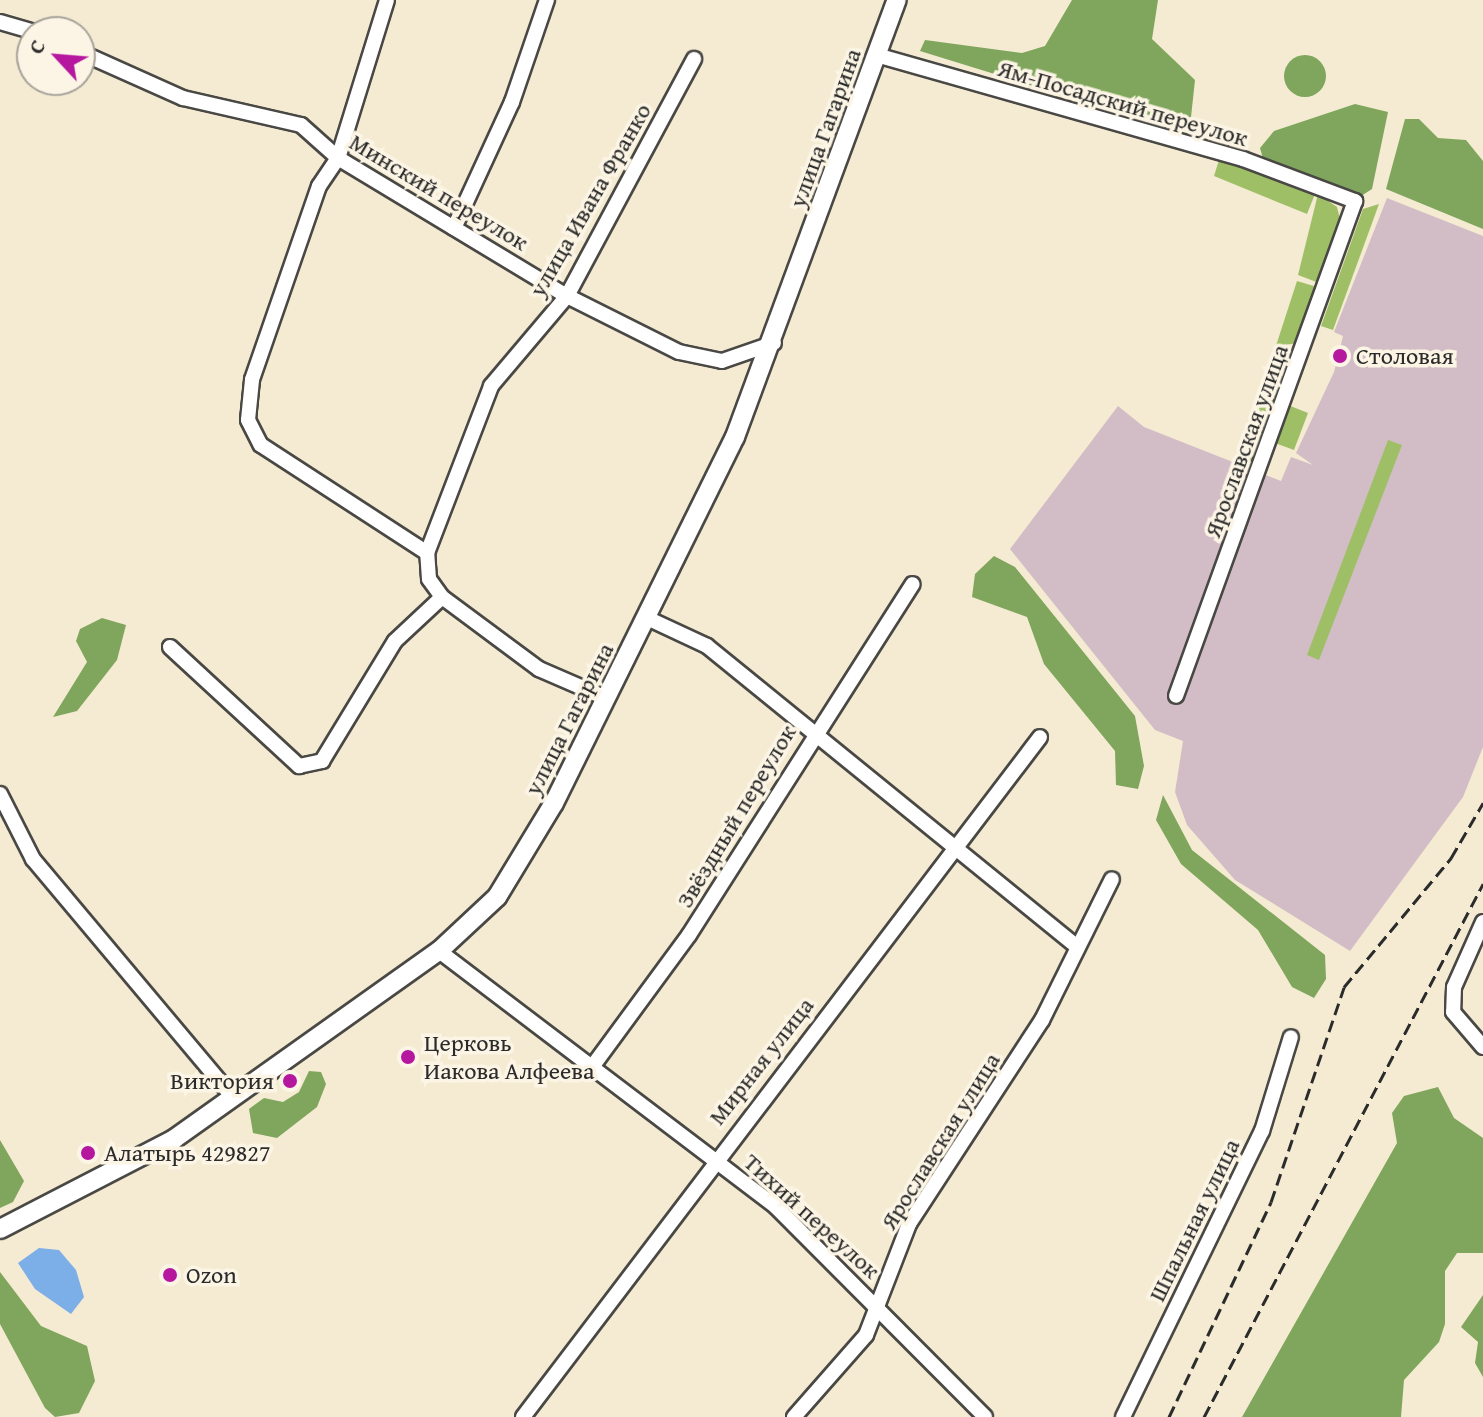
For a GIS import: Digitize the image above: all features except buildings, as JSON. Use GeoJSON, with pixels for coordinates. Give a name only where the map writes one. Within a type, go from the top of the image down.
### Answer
{"type":"FeatureCollection","features":[{"type":"Feature","properties":{"kind":"main road","name":"улица Гагарина"},"geometry":{"type":"LineString","coordinates":[[0,1229],[174,1139],[439,951],[471,925],[520,864],[647,618],[774,343],[897,0]]}},
{"type":"Feature","properties":{"kind":"street"},"geometry":{"type":"LineString","coordinates":[[387,0],[338,158],[319,186],[257,365],[248,420],[261,445],[427,553],[429,579],[442,597],[539,669],[606,698]]}},
{"type":"Feature","properties":{"kind":"street"},"geometry":{"type":"LineString","coordinates":[[454,228],[512,102],[547,0]]}},
{"type":"Feature","properties":{"kind":"street","name":"Ям-Посадский переулок"},"geometry":{"type":"LineString","coordinates":[[876,55],[1243,159],[1355,201]]}},
{"type":"Feature","properties":{"kind":"street","name":"Минский переулок"},"geometry":{"type":"LineString","coordinates":[[96,59],[183,98],[301,125],[338,158],[567,296],[701,359],[722,361],[774,343]]}},
{"type":"Feature","properties":{"kind":"street","name":"улица Ивана Франко"},"geometry":{"type":"LineString","coordinates":[[427,553],[491,386],[567,296],[694,59]]}},
{"type":"Feature","properties":{"kind":"street","name":"Ярославская улица"},"geometry":{"type":"LineString","coordinates":[[1176,696],[1355,201]]}},
{"type":"Feature","properties":{"kind":"street","name":"Звёздный переулок"},"geometry":{"type":"LineString","coordinates":[[592,1067],[689,935],[813,731],[913,584]]}},
{"type":"Feature","properties":{"kind":"street"},"geometry":{"type":"LineString","coordinates":[[170,647],[250,725],[312,769],[395,641],[442,597]]}},
{"type":"Feature","properties":{"kind":"street"},"geometry":{"type":"LineString","coordinates":[[647,618],[707,646],[1076,946]]}},
{"type":"Feature","properties":{"kind":"street","name":"Мирная улица"},"geometry":{"type":"LineString","coordinates":[[523,1417],[713,1158],[1040,737]]}},
{"type":"Feature","properties":{"kind":"street"},"geometry":{"type":"LineString","coordinates":[[0,794],[33,859],[232,1096]]}},
{"type":"Feature","properties":{"kind":"street","name":"Ярославская улица"},"geometry":{"type":"LineString","coordinates":[[794,1417],[866,1335],[909,1224],[1042,1020],[1076,946],[1112,879]]}},
{"type":"Feature","properties":{"kind":"street"},"geometry":{"type":"LineString","coordinates":[[1483,922],[1454,987],[1453,1012],[1483,1047]]}},
{"type":"Feature","properties":{"kind":"street","name":"Тихий переулок"},"geometry":{"type":"LineString","coordinates":[[439,951],[713,1158],[877,1303],[985,1417]]}},
{"type":"Feature","properties":{"kind":"street","name":"Шпальная улица"},"geometry":{"type":"LineString","coordinates":[[1123,1417],[1262,1131],[1291,1037]]}},
{"type":"Feature","properties":{"kind":"shaded area"},"geometry":{"type":"Polygon","coordinates":[[[1387,198],[1483,236],[1483,747],[1463,797],[1350,951],[1235,880],[1187,825],[1175,792],[1183,741],[1155,730],[1010,549],[1118,406],[1144,427],[1281,481],[1291,457],[1313,465],[1296,453],[1334,372],[1343,336],[1334,332],[1387,198]]]}},
{"type":"Feature","properties":{"kind":"green space"},"geometry":{"type":"Polygon","coordinates":[[[1072,0],[1158,0],[1152,39],[1195,80],[1191,117],[1159,125],[920,51],[925,40],[1022,53],[1045,46],[1072,0]]]}},
{"type":"Feature","properties":{"kind":"green space"},"geometry":{"type":"Polygon","coordinates":[[[1305,55],[1320,61],[1326,76],[1320,91],[1305,97],[1290,91],[1284,76],[1290,61],[1305,55]]]}},
{"type":"Feature","properties":{"kind":"green space"},"geometry":{"type":"Polygon","coordinates":[[[1355,104],[1388,112],[1372,189],[1358,198],[1264,162],[1260,148],[1274,131],[1355,104]]]}},
{"type":"Feature","properties":{"kind":"green space"},"geometry":{"type":"Polygon","coordinates":[[[1405,119],[1419,119],[1438,138],[1466,140],[1483,161],[1483,229],[1386,189],[1405,119]]]}},
{"type":"Feature","properties":{"kind":"green space"},"geometry":{"type":"Polygon","coordinates":[[[1219,160],[1315,194],[1307,214],[1214,176],[1219,160]]]}},
{"type":"Feature","properties":{"kind":"green space"},"geometry":{"type":"Polygon","coordinates":[[[1318,194],[1337,207],[1340,219],[1319,283],[1298,275],[1318,194]]]}},
{"type":"Feature","properties":{"kind":"green space"},"geometry":{"type":"Polygon","coordinates":[[[1379,204],[1333,330],[1321,326],[1363,209],[1379,204]]]}},
{"type":"Feature","properties":{"kind":"green space"},"geometry":{"type":"Polygon","coordinates":[[[1297,281],[1317,287],[1296,343],[1287,345],[1280,364],[1288,373],[1256,468],[1239,460],[1297,281]]]}},
{"type":"Feature","properties":{"kind":"green space"},"geometry":{"type":"Polygon","coordinates":[[[1288,405],[1308,413],[1294,450],[1275,443],[1288,405]]]}},
{"type":"Feature","properties":{"kind":"green space"},"geometry":{"type":"Polygon","coordinates":[[[1388,440],[1402,445],[1319,660],[1307,655],[1388,440]]]}},
{"type":"Feature","properties":{"kind":"green space"},"geometry":{"type":"Polygon","coordinates":[[[994,556],[1015,567],[1135,716],[1144,766],[1138,789],[1116,785],[1115,751],[1044,664],[1027,617],[972,597],[975,574],[994,556]]]}},
{"type":"Feature","properties":{"kind":"green space"},"geometry":{"type":"Polygon","coordinates":[[[102,618],[126,625],[117,660],[77,711],[53,717],[87,662],[76,641],[80,629],[102,618]]]}},
{"type":"Feature","properties":{"kind":"green space"},"geometry":{"type":"Polygon","coordinates":[[[1163,795],[1192,850],[1325,955],[1326,979],[1314,998],[1292,987],[1258,930],[1181,864],[1156,820],[1163,795]]]}},
{"type":"Feature","properties":{"kind":"green space"},"geometry":{"type":"Polygon","coordinates":[[[309,1071],[321,1072],[326,1084],[317,1107],[277,1138],[253,1133],[249,1109],[264,1098],[283,1102],[299,1092],[309,1071]]]}},
{"type":"Feature","properties":{"kind":"green space"},"geometry":{"type":"Polygon","coordinates":[[[1438,1087],[1454,1118],[1483,1138],[1483,1253],[1457,1253],[1445,1271],[1445,1324],[1439,1342],[1404,1380],[1401,1417],[1242,1417],[1397,1143],[1392,1113],[1404,1096],[1438,1087]]]}},
{"type":"Feature","properties":{"kind":"green space"},"geometry":{"type":"Polygon","coordinates":[[[0,1140],[24,1181],[13,1202],[0,1208],[0,1140]]]}},
{"type":"Feature","properties":{"kind":"green space"},"geometry":{"type":"Polygon","coordinates":[[[0,1272],[41,1326],[87,1346],[95,1381],[79,1413],[55,1417],[45,1408],[0,1324],[0,1272]]]}},
{"type":"Feature","properties":{"kind":"green space"},"geometry":{"type":"Polygon","coordinates":[[[1483,1295],[1483,1377],[1475,1363],[1478,1342],[1461,1327],[1483,1295]]]}},
{"type":"Feature","properties":{"kind":"water"},"geometry":{"type":"Polygon","coordinates":[[[39,1248],[59,1250],[76,1270],[84,1297],[71,1314],[35,1289],[18,1263],[39,1248]]]}},
{"type":"Feature","properties":{"kind":"railway"},"geometry":{"type":"LineString","coordinates":[[1169,1417],[1271,1202],[1344,987],[1451,858],[1483,803]]}},
{"type":"Feature","properties":{"kind":"railway"},"geometry":{"type":"LineString","coordinates":[[1204,1417],[1483,884]]}},
{"type":"Feature","properties":{"kind":"place","name":"Столовая"},"geometry":{"type":"Point","coordinates":[1340,356]}},
{"type":"Feature","properties":{"kind":"place","name":"Церковь Иакова Алфеева"},"geometry":{"type":"Point","coordinates":[408,1057]}},
{"type":"Feature","properties":{"kind":"place","name":"Виктория"},"geometry":{"type":"Point","coordinates":[290,1081]}},
{"type":"Feature","properties":{"kind":"place","name":"Алатырь 429827"},"geometry":{"type":"Point","coordinates":[88,1153]}},
{"type":"Feature","properties":{"kind":"place","name":"Ozon"},"geometry":{"type":"Point","coordinates":[170,1275]}}]}
